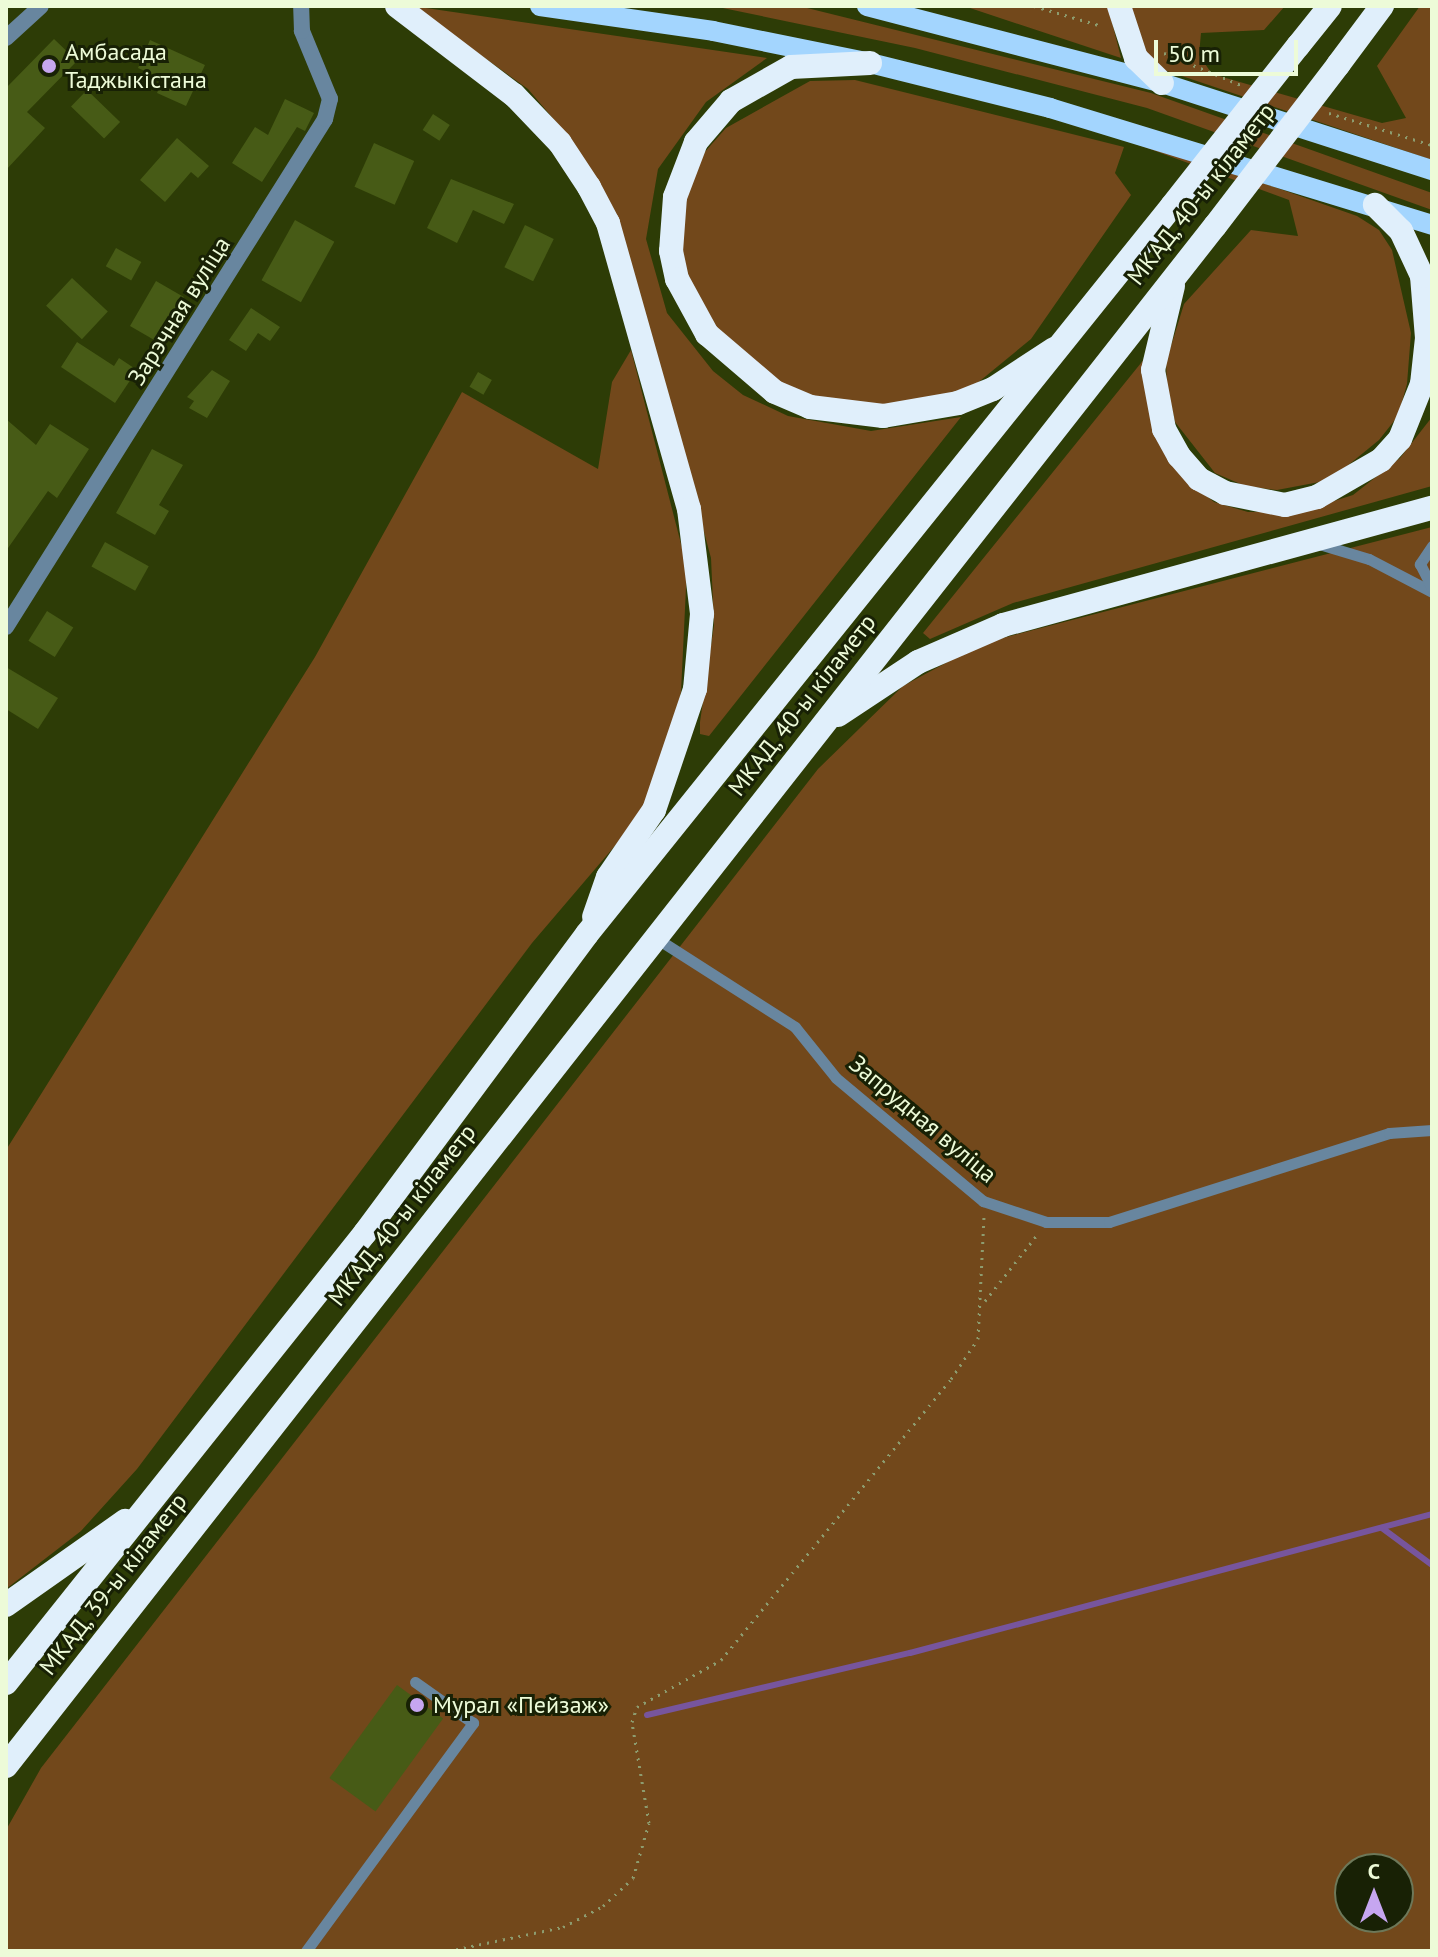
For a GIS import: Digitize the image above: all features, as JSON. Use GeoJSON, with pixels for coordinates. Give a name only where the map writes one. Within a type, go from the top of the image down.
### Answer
{"type":"FeatureCollection","features":[{"type":"Feature","properties":{"kind":"highway"},"geometry":{"type":"LineString","coordinates":[[397,6],[514,95],[560,143],[589,187],[608,223],[638,320],[696,539],[702,614],[695,689],[654,810],[608,877],[587,934]]}},
{"type":"Feature","properties":{"kind":"highway"},"geometry":{"type":"LineString","coordinates":[[1119,6],[1123,34],[1136,58],[1162,83]]}},
{"type":"Feature","properties":{"kind":"highway","name":"МКАД, 40-ы кіламетр"},"geometry":{"type":"LineString","coordinates":[[224,1410],[587,934],[1073,337],[1330,6]]}},
{"type":"Feature","properties":{"kind":"highway","name":"МКАД, 40-ы кіламетр"},"geometry":{"type":"LineString","coordinates":[[264,1436],[1181,264],[1215,226],[1382,6]]}},
{"type":"Feature","properties":{"kind":"highway"},"geometry":{"type":"LineString","coordinates":[[870,63],[791,67],[731,101],[696,142],[675,197],[671,251],[677,279],[707,334],[775,392],[821,409],[883,416],[958,403],[993,389],[1073,337]]}},
{"type":"Feature","properties":{"kind":"highway"},"geometry":{"type":"LineString","coordinates":[[1181,264],[1155,341],[1156,400],[1179,456],[1199,479],[1225,493],[1285,505],[1349,483],[1400,439],[1427,387],[1422,276],[1401,231],[1375,205]]}},
{"type":"Feature","properties":{"kind":"highway"},"geometry":{"type":"LineString","coordinates":[[820,728],[918,662],[1003,625],[1432,508]]}},
{"type":"Feature","properties":{"kind":"highway","name":"МКАД, 39-ы кіламетр"},"geometry":{"type":"LineString","coordinates":[[6,1683],[224,1410]]}},
{"type":"Feature","properties":{"kind":"highway","name":"МКАД, 39-ы кіламетр"},"geometry":{"type":"LineString","coordinates":[[8,1768],[264,1436]]}},
{"type":"Feature","properties":{"kind":"highway"},"geometry":{"type":"LineString","coordinates":[[6,1605],[152,1501]]}},
{"type":"Feature","properties":{"kind":"main road"},"geometry":{"type":"LineString","coordinates":[[540,6],[713,31],[870,63],[1050,108],[1375,205],[1432,225]]}},
{"type":"Feature","properties":{"kind":"main road"},"geometry":{"type":"LineString","coordinates":[[867,6],[1162,83],[1432,170]]}},
{"type":"Feature","properties":{"kind":"street"},"geometry":{"type":"LineString","coordinates":[[6,38],[41,6]]}},
{"type":"Feature","properties":{"kind":"street","name":"Зарэчная вуліца"},"geometry":{"type":"LineString","coordinates":[[6,627],[325,119],[330,99],[302,31],[301,6]]}},
{"type":"Feature","properties":{"kind":"lane"},"geometry":{"type":"LineString","coordinates":[[1307,541],[1369,559],[1432,590]]}},
{"type":"Feature","properties":{"kind":"lane"},"geometry":{"type":"LineString","coordinates":[[1432,546],[1420,564],[1432,590]]}},
{"type":"Feature","properties":{"kind":"lane","name":"Запрудная вуліца"},"geometry":{"type":"LineString","coordinates":[[655,937],[795,1027],[836,1078],[983,1201],[1046,1222],[1109,1222],[1389,1133],[1432,1130]]}},
{"type":"Feature","properties":{"kind":"lane"},"geometry":{"type":"LineString","coordinates":[[306,1951],[473,1723],[415,1682]]}},
{"type":"Feature","properties":{"kind":"path"},"geometry":{"type":"LineString","coordinates":[[1034,6],[1123,34]]}},
{"type":"Feature","properties":{"kind":"path"},"geometry":{"type":"LineString","coordinates":[[1161,51],[1249,87]]}},
{"type":"Feature","properties":{"kind":"path"},"geometry":{"type":"LineString","coordinates":[[1323,111],[1432,145]]}},
{"type":"Feature","properties":{"kind":"path"},"geometry":{"type":"LineString","coordinates":[[448,1951],[563,1927],[603,1906],[633,1878],[649,1823],[632,1722],[637,1707],[721,1660],[951,1379],[978,1339],[985,1301],[983,1201]]}},
{"type":"Feature","properties":{"kind":"path"},"geometry":{"type":"LineString","coordinates":[[985,1301],[1046,1222]]}},
{"type":"Feature","properties":{"kind":"shaded area"},"geometry":{"type":"Polygon","coordinates":[[[412,6],[767,58],[706,102],[658,169],[646,239],[667,313],[713,371],[743,395],[788,416],[871,431],[961,417],[709,736],[700,734],[700,722],[714,625],[711,558],[640,294],[568,136],[528,89],[412,6]]]}},
{"type":"Feature","properties":{"kind":"shaded area"},"geometry":{"type":"Polygon","coordinates":[[[713,6],[799,6],[1151,93],[1432,193],[1432,210],[1147,108],[915,48],[713,6]]]}},
{"type":"Feature","properties":{"kind":"shaded area"},"geometry":{"type":"Polygon","coordinates":[[[961,6],[1108,6],[1121,58],[970,8],[961,6]]]}},
{"type":"Feature","properties":{"kind":"shaded area"},"geometry":{"type":"Polygon","coordinates":[[[1129,6],[1285,6],[1264,30],[1201,33],[1199,55],[1212,74],[1382,123],[1406,118],[1377,66],[1420,6],[1432,6],[1432,160],[1161,69],[1144,54],[1129,6]]]}},
{"type":"Feature","properties":{"kind":"shaded area"},"geometry":{"type":"Polygon","coordinates":[[[855,80],[1124,147],[1115,173],[1131,195],[1031,339],[975,385],[908,407],[798,399],[715,341],[677,248],[679,215],[703,154],[726,128],[810,81],[855,80]]]}},
{"type":"Feature","properties":{"kind":"shaded area"},"geometry":{"type":"Polygon","coordinates":[[[1131,137],[1357,216],[1379,230],[1392,250],[1411,333],[1407,384],[1398,416],[1379,440],[1330,480],[1277,490],[1245,486],[1215,473],[1175,422],[1167,386],[1166,362],[1184,304],[1251,230],[1298,236],[1289,200],[1128,141],[1131,137]]]}},
{"type":"Feature","properties":{"kind":"shaded area"},"geometry":{"type":"Polygon","coordinates":[[[631,350],[687,567],[681,692],[664,770],[629,839],[619,841],[532,943],[137,1469],[81,1531],[6,1589],[6,1150],[315,657],[462,392],[598,469],[612,382],[631,350]]]}},
{"type":"Feature","properties":{"kind":"shaded area"},"geometry":{"type":"Polygon","coordinates":[[[1145,358],[1151,418],[1184,478],[1214,502],[1248,512],[1299,512],[1353,495],[1400,458],[1432,417],[1432,486],[1013,603],[930,639],[923,633],[1145,358]]]}},
{"type":"Feature","properties":{"kind":"shaded area"},"geometry":{"type":"Polygon","coordinates":[[[1432,527],[1432,1951],[6,1951],[6,1830],[41,1768],[818,769],[903,686],[983,643],[1432,527]]]}},
{"type":"Feature","properties":{"kind":"building"},"geometry":{"type":"Polygon","coordinates":[[[54,39],[77,61],[27,112],[45,128],[6,170],[6,88],[54,39]]]}},
{"type":"Feature","properties":{"kind":"building"},"geometry":{"type":"Polygon","coordinates":[[[150,40],[205,65],[186,106],[157,93],[163,79],[138,68],[150,40]]]}},
{"type":"Feature","properties":{"kind":"building"},"geometry":{"type":"Polygon","coordinates":[[[87,90],[120,122],[104,138],[71,107],[87,90]]]}},
{"type":"Feature","properties":{"kind":"building"},"geometry":{"type":"Polygon","coordinates":[[[285,99],[314,113],[305,131],[297,127],[262,182],[232,163],[255,127],[268,135],[285,99]]]}},
{"type":"Feature","properties":{"kind":"building"},"geometry":{"type":"Polygon","coordinates":[[[433,114],[450,125],[439,141],[423,130],[433,114]]]}},
{"type":"Feature","properties":{"kind":"building"},"geometry":{"type":"Polygon","coordinates":[[[177,138],[209,166],[198,178],[191,172],[165,202],[140,180],[177,138]]]}},
{"type":"Feature","properties":{"kind":"building"},"geometry":{"type":"Polygon","coordinates":[[[374,143],[414,161],[395,205],[354,187],[374,143]]]}},
{"type":"Feature","properties":{"kind":"building"},"geometry":{"type":"Polygon","coordinates":[[[451,179],[514,204],[504,224],[473,210],[457,243],[427,228],[451,179]]]}},
{"type":"Feature","properties":{"kind":"building"},"geometry":{"type":"Polygon","coordinates":[[[295,220],[334,242],[301,302],[262,280],[295,220]]]}},
{"type":"Feature","properties":{"kind":"building"},"geometry":{"type":"Polygon","coordinates":[[[525,225],[554,239],[533,281],[504,267],[525,225]]]}},
{"type":"Feature","properties":{"kind":"building"},"geometry":{"type":"Polygon","coordinates":[[[116,248],[141,262],[131,280],[106,266],[116,248]]]}},
{"type":"Feature","properties":{"kind":"building"},"geometry":{"type":"Polygon","coordinates":[[[72,278],[108,311],[82,339],[46,306],[72,278]]]}},
{"type":"Feature","properties":{"kind":"building"},"geometry":{"type":"Polygon","coordinates":[[[156,281],[184,297],[158,342],[130,326],[156,281]]]}},
{"type":"Feature","properties":{"kind":"building"},"geometry":{"type":"Polygon","coordinates":[[[251,308],[280,327],[270,341],[258,333],[246,351],[229,340],[251,308]]]}},
{"type":"Feature","properties":{"kind":"building"},"geometry":{"type":"Polygon","coordinates":[[[77,342],[114,366],[119,358],[137,370],[115,403],[61,367],[77,342]]]}},
{"type":"Feature","properties":{"kind":"building"},"geometry":{"type":"Polygon","coordinates":[[[212,370],[230,381],[207,418],[189,408],[194,401],[187,397],[212,370]]]}},
{"type":"Feature","properties":{"kind":"building"},"geometry":{"type":"Polygon","coordinates":[[[478,372],[492,380],[483,395],[470,387],[478,372]]]}},
{"type":"Feature","properties":{"kind":"building"},"geometry":{"type":"Polygon","coordinates":[[[6,419],[36,445],[50,424],[89,449],[57,498],[48,491],[6,551],[6,419]]]}},
{"type":"Feature","properties":{"kind":"building"},"geometry":{"type":"Polygon","coordinates":[[[152,449],[183,465],[159,505],[169,511],[155,535],[116,513],[152,449]]]}},
{"type":"Feature","properties":{"kind":"building"},"geometry":{"type":"Polygon","coordinates":[[[105,542],[149,566],[135,591],[91,566],[105,542]]]}},
{"type":"Feature","properties":{"kind":"building"},"geometry":{"type":"Polygon","coordinates":[[[47,611],[73,627],[55,657],[28,641],[47,611]]]}},
{"type":"Feature","properties":{"kind":"building"},"geometry":{"type":"Polygon","coordinates":[[[6,667],[58,698],[38,729],[6,709],[6,667]]]}},
{"type":"Feature","properties":{"kind":"building"},"geometry":{"type":"Polygon","coordinates":[[[397,1685],[443,1719],[376,1812],[329,1778],[397,1685]]]}},
{"type":"Feature","properties":{"kind":"waterway"},"geometry":{"type":"LineString","coordinates":[[647,1715],[910,1653],[1432,1514]]}},
{"type":"Feature","properties":{"kind":"waterway"},"geometry":{"type":"LineString","coordinates":[[1382,1528],[1432,1565]]}},
{"type":"Feature","properties":{"kind":"place","name":"Амбасада Таджыкістана"},"geometry":{"type":"Point","coordinates":[49,66]}},
{"type":"Feature","properties":{"kind":"place","name":"Мурал «Пейзаж»"},"geometry":{"type":"Point","coordinates":[417,1705]}}]}
